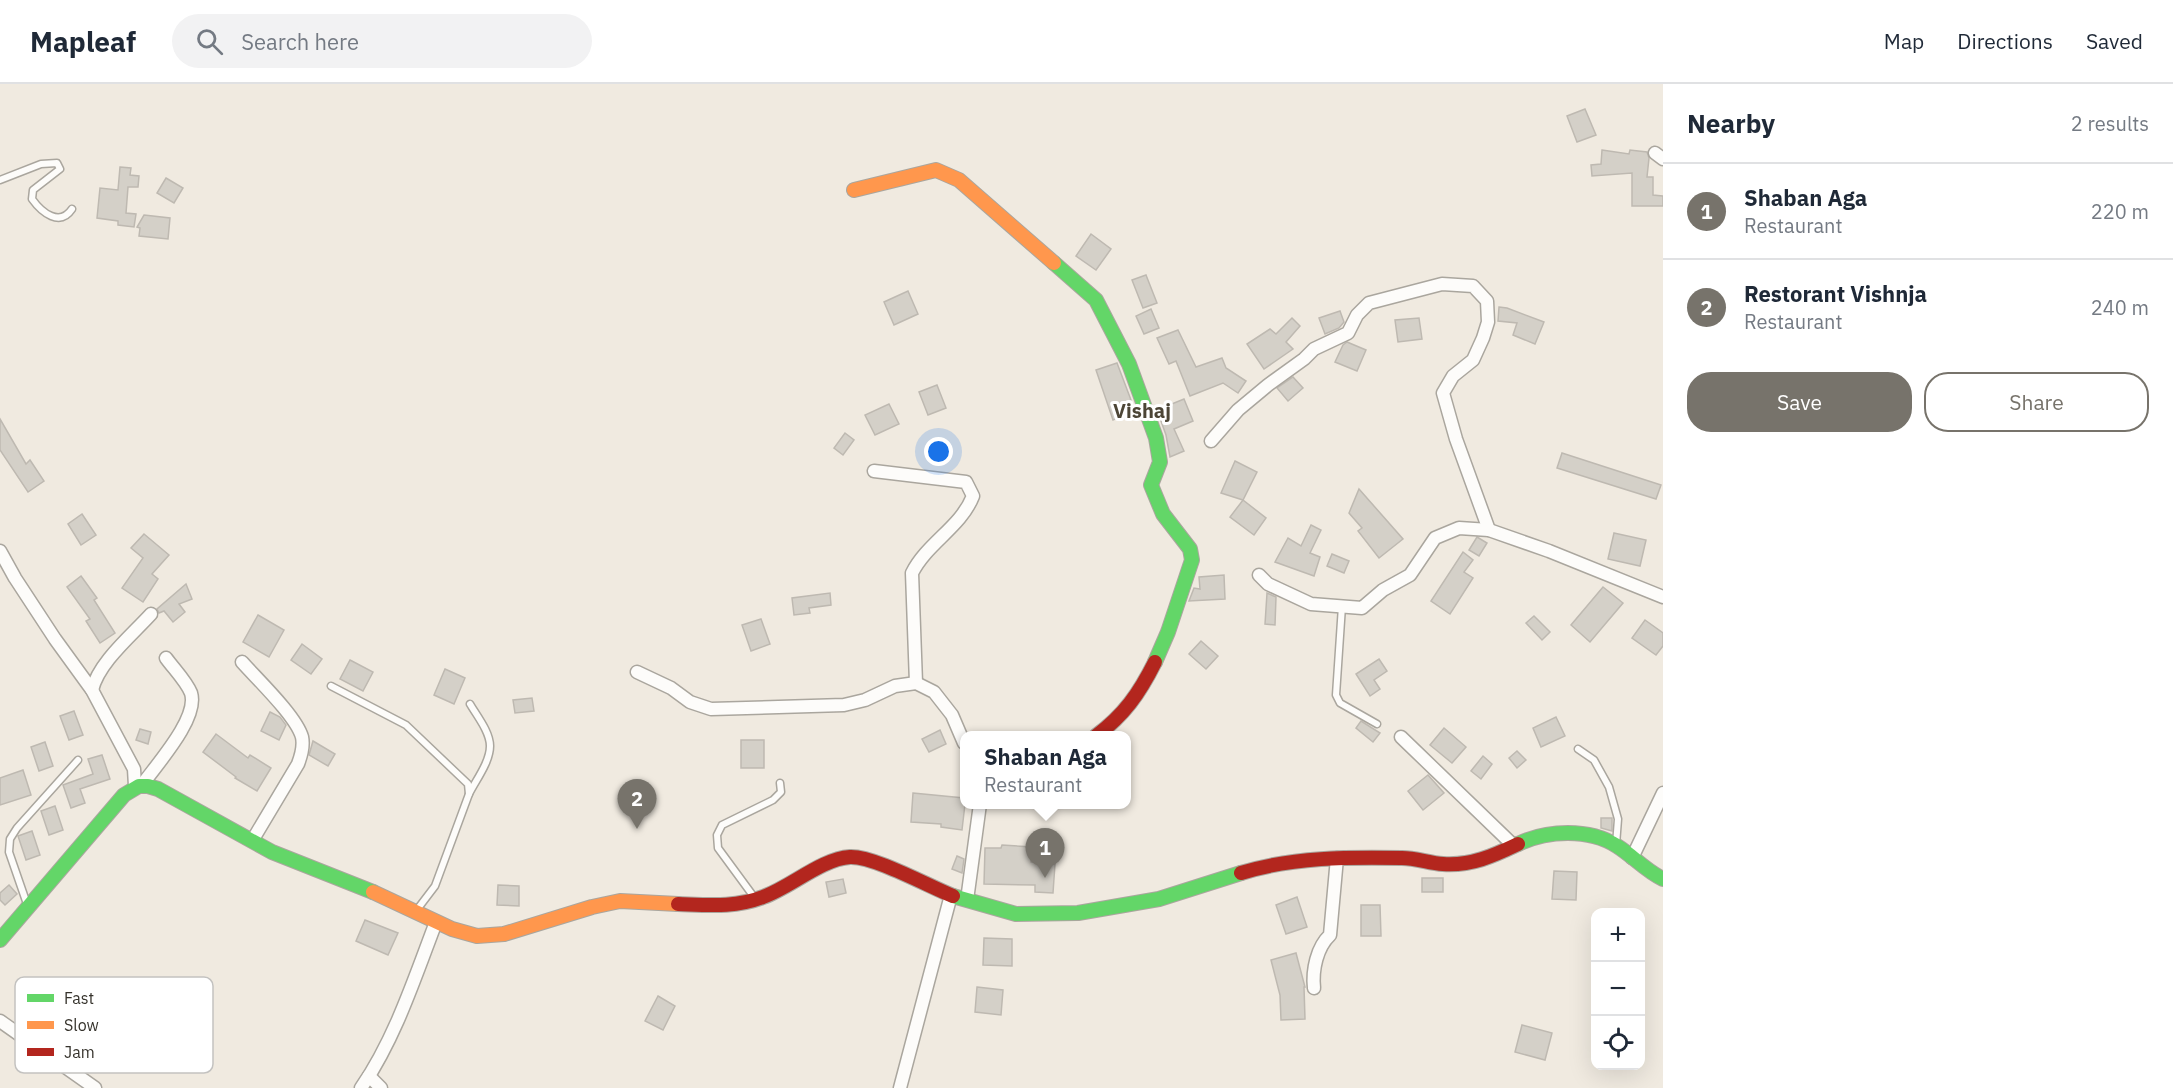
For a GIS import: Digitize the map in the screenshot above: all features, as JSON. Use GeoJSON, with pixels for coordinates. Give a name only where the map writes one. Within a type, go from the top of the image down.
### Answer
{"type":"FeatureCollection","features":[{"type":"Feature","properties":{"kind":"main road"},"geometry":{"type":"LineString","coordinates":[[854,190],[936,170],[959,180],[1096,300],[1129,364],[1156,438],[1160,462],[1151,485],[1163,514],[1190,549],[1192,560],[1142,689],[1124,714],[1101,731]]}},
{"type":"Feature","properties":{"kind":"main road"},"geometry":{"type":"LineString","coordinates":[[0,940],[124,795],[139,786],[149,785],[272,852],[384,896],[452,930],[477,936],[504,934],[592,907],[620,901],[717,906],[742,904],[765,897],[831,862],[851,857],[874,862],[951,895],[1016,914],[1077,913],[1159,899],[1261,867],[1337,858],[1408,858],[1443,864],[1469,864],[1492,857],[1533,837],[1548,834],[1587,836],[1616,845],[1654,875],[1663,879]]}},
{"type":"Feature","properties":{"kind":"street"},"geometry":{"type":"LineString","coordinates":[[1211,441],[1238,410],[1268,385],[1314,349],[1348,333],[1357,315],[1369,303],[1442,284],[1473,286],[1487,301],[1488,322],[1484,338],[1473,360],[1453,376],[1443,393],[1456,439],[1489,530]]}},
{"type":"Feature","properties":{"kind":"street"},"geometry":{"type":"LineString","coordinates":[[874,471],[966,482],[973,496],[969,508],[919,559],[912,573],[916,683]]}},
{"type":"Feature","properties":{"kind":"street"},"geometry":{"type":"LineString","coordinates":[[1259,575],[1268,584],[1311,604],[1362,608],[1383,590],[1410,575],[1436,538],[1459,528],[1489,530],[1549,551],[1663,597]]}},
{"type":"Feature","properties":{"kind":"street"},"geometry":{"type":"LineString","coordinates":[[0,551],[55,639],[92,690],[134,769],[139,786]]}},
{"type":"Feature","properties":{"kind":"street"},"geometry":{"type":"LineString","coordinates":[[92,690],[95,678],[102,667],[151,614]]}},
{"type":"Feature","properties":{"kind":"street"},"geometry":{"type":"LineString","coordinates":[[139,786],[187,721],[193,704],[190,690],[166,658]]}},
{"type":"Feature","properties":{"kind":"street"},"geometry":{"type":"LineString","coordinates":[[242,662],[296,724],[302,738],[302,753],[298,765],[252,841]]}},
{"type":"Feature","properties":{"kind":"street"},"geometry":{"type":"LineString","coordinates":[[637,672],[671,688],[690,702],[711,709],[844,705],[865,700],[895,686],[916,683],[934,692],[952,715],[960,734]]}},
{"type":"Feature","properties":{"kind":"street"},"geometry":{"type":"LineString","coordinates":[[1401,737],[1514,846]]}},
{"type":"Feature","properties":{"kind":"street"},"geometry":{"type":"LineString","coordinates":[[1632,858],[1663,794]]}},
{"type":"Feature","properties":{"kind":"street"},"geometry":{"type":"LineString","coordinates":[[967,900],[980,809]]}},
{"type":"Feature","properties":{"kind":"street"},"geometry":{"type":"LineString","coordinates":[[1314,988],[1313,979],[1321,944],[1330,935],[1337,858]]}},
{"type":"Feature","properties":{"kind":"street"},"geometry":{"type":"LineString","coordinates":[[900,1088],[951,895]]}},
{"type":"Feature","properties":{"kind":"street"},"geometry":{"type":"LineString","coordinates":[[361,1088],[406,1002],[436,922]]}},
{"type":"Feature","properties":{"kind":"street"},"geometry":{"type":"LineString","coordinates":[[0,1021],[15,1032]]}},
{"type":"Feature","properties":{"kind":"street"},"geometry":{"type":"LineString","coordinates":[[74,1073],[95,1088]]}},
{"type":"Feature","properties":{"kind":"street"},"geometry":{"type":"LineString","coordinates":[[369,1076],[381,1088]]}},
{"type":"Feature","properties":{"kind":"lane"},"geometry":{"type":"LineString","coordinates":[[0,180],[41,164],[57,163],[60,169],[33,190],[32,199],[37,206],[51,216],[61,219],[67,217],[72,209]]}},
{"type":"Feature","properties":{"kind":"lane"},"geometry":{"type":"LineString","coordinates":[[1342,606],[1336,695],[1340,704],[1377,724]]}},
{"type":"Feature","properties":{"kind":"lane"},"geometry":{"type":"LineString","coordinates":[[332,686],[406,725],[468,784],[469,794]]}},
{"type":"Feature","properties":{"kind":"lane"},"geometry":{"type":"LineString","coordinates":[[416,912],[435,886],[469,794],[490,747],[487,735],[470,704]]}},
{"type":"Feature","properties":{"kind":"lane"},"geometry":{"type":"LineString","coordinates":[[1578,749],[1594,760],[1609,787],[1618,819],[1616,845]]}},
{"type":"Feature","properties":{"kind":"lane"},"geometry":{"type":"LineString","coordinates":[[28,907],[9,852],[10,839],[16,828],[78,760]]}},
{"type":"Feature","properties":{"kind":"lane"},"geometry":{"type":"LineString","coordinates":[[756,900],[718,848],[717,836],[722,825],[773,800],[781,792],[780,783]]}},
{"type":"Feature","properties":{"kind":"building"},"geometry":{"type":"Polygon","coordinates":[[[1585,109],[1596,135],[1577,142],[1567,116],[1585,109]]]}},
{"type":"Feature","properties":{"kind":"building"},"geometry":{"type":"Polygon","coordinates":[[[1602,150],[1629,154],[1630,150],[1647,152],[1649,158],[1647,177],[1653,177],[1653,195],[1663,196],[1663,206],[1632,206],[1632,173],[1592,176],[1591,165],[1601,164],[1602,150]]]}},
{"type":"Feature","properties":{"kind":"building"},"geometry":{"type":"Polygon","coordinates":[[[120,167],[131,168],[130,175],[139,176],[138,187],[128,187],[126,213],[136,214],[134,227],[118,225],[118,221],[97,218],[100,188],[118,190],[120,167]]]}},
{"type":"Feature","properties":{"kind":"building"},"geometry":{"type":"Polygon","coordinates":[[[166,178],[183,188],[174,203],[157,193],[166,178]]]}},
{"type":"Feature","properties":{"kind":"building"},"geometry":{"type":"Polygon","coordinates":[[[144,215],[170,218],[168,239],[139,236],[140,228],[137,227],[144,215]]]}},
{"type":"Feature","properties":{"kind":"building"},"geometry":{"type":"Polygon","coordinates":[[[1091,234],[1111,249],[1096,270],[1076,256],[1091,234]]]}},
{"type":"Feature","properties":{"kind":"building"},"geometry":{"type":"Polygon","coordinates":[[[1146,275],[1157,303],[1143,308],[1132,280],[1146,275]]]}},
{"type":"Feature","properties":{"kind":"building"},"geometry":{"type":"Polygon","coordinates":[[[908,291],[918,314],[894,325],[884,302],[908,291]]]}},
{"type":"Feature","properties":{"kind":"building"},"geometry":{"type":"Polygon","coordinates":[[[1499,307],[1544,322],[1535,344],[1513,335],[1517,323],[1498,321],[1499,307]]]}},
{"type":"Feature","properties":{"kind":"building"},"geometry":{"type":"Polygon","coordinates":[[[1151,309],[1159,328],[1144,334],[1136,316],[1151,309]]]}},
{"type":"Feature","properties":{"kind":"building"},"geometry":{"type":"Polygon","coordinates":[[[1340,311],[1344,322],[1339,328],[1325,334],[1319,318],[1340,311]]]}},
{"type":"Feature","properties":{"kind":"building"},"geometry":{"type":"Polygon","coordinates":[[[1292,318],[1300,326],[1286,342],[1293,349],[1264,369],[1247,344],[1270,329],[1276,334],[1292,318]]]}},
{"type":"Feature","properties":{"kind":"building"},"geometry":{"type":"Polygon","coordinates":[[[1419,318],[1422,339],[1398,342],[1395,320],[1419,318]]]}},
{"type":"Feature","properties":{"kind":"building"},"geometry":{"type":"Polygon","coordinates":[[[1178,330],[1196,367],[1222,358],[1226,368],[1246,381],[1238,393],[1223,383],[1190,396],[1176,361],[1169,364],[1157,338],[1178,330]]]}},
{"type":"Feature","properties":{"kind":"building"},"geometry":{"type":"Polygon","coordinates":[[[1347,342],[1366,350],[1357,371],[1335,362],[1343,345],[1347,342]]]}},
{"type":"Feature","properties":{"kind":"building"},"geometry":{"type":"Polygon","coordinates":[[[1117,363],[1131,400],[1118,405],[1122,416],[1113,420],[1096,370],[1117,363]]]}},
{"type":"Feature","properties":{"kind":"building"},"geometry":{"type":"Polygon","coordinates":[[[1293,377],[1303,388],[1288,401],[1277,388],[1293,377]]]}},
{"type":"Feature","properties":{"kind":"building"},"geometry":{"type":"Polygon","coordinates":[[[937,385],[946,408],[928,415],[919,392],[937,385]]]}},
{"type":"Feature","properties":{"kind":"building"},"geometry":{"type":"Polygon","coordinates":[[[1184,399],[1193,421],[1174,429],[1184,451],[1170,457],[1166,435],[1157,410],[1184,399]]]}},
{"type":"Feature","properties":{"kind":"building"},"geometry":{"type":"Polygon","coordinates":[[[889,404],[899,424],[875,435],[865,415],[889,404]]]}},
{"type":"Feature","properties":{"kind":"building"},"geometry":{"type":"Polygon","coordinates":[[[0,419],[26,464],[30,460],[44,481],[28,492],[0,450],[0,419]]]}},
{"type":"Feature","properties":{"kind":"building"},"geometry":{"type":"Polygon","coordinates":[[[845,433],[854,440],[843,455],[834,448],[845,433]]]}},
{"type":"Feature","properties":{"kind":"building"},"geometry":{"type":"Polygon","coordinates":[[[1562,453],[1661,485],[1656,499],[1557,468],[1562,453]]]}},
{"type":"Feature","properties":{"kind":"building"},"geometry":{"type":"Polygon","coordinates":[[[1235,461],[1257,472],[1243,500],[1221,493],[1235,461]]]}},
{"type":"Feature","properties":{"kind":"building"},"geometry":{"type":"Polygon","coordinates":[[[1359,489],[1403,539],[1379,558],[1358,531],[1362,528],[1349,513],[1359,489]]]}},
{"type":"Feature","properties":{"kind":"building"},"geometry":{"type":"Polygon","coordinates":[[[1243,500],[1266,518],[1254,535],[1230,517],[1243,500]]]}},
{"type":"Feature","properties":{"kind":"building"},"geometry":{"type":"Polygon","coordinates":[[[82,514],[96,535],[81,545],[68,524],[82,514]]]}},
{"type":"Feature","properties":{"kind":"building"},"geometry":{"type":"Polygon","coordinates":[[[1311,525],[1321,530],[1310,553],[1320,557],[1314,576],[1275,562],[1288,538],[1301,546],[1311,525]]]}},
{"type":"Feature","properties":{"kind":"building"},"geometry":{"type":"Polygon","coordinates":[[[1614,533],[1646,540],[1640,566],[1608,559],[1614,533]]]}},
{"type":"Feature","properties":{"kind":"building"},"geometry":{"type":"Polygon","coordinates":[[[144,534],[169,555],[152,574],[158,579],[143,602],[122,588],[143,558],[131,548],[144,534]]]}},
{"type":"Feature","properties":{"kind":"building"},"geometry":{"type":"Polygon","coordinates":[[[1477,537],[1487,543],[1479,556],[1469,550],[1477,537]]]}},
{"type":"Feature","properties":{"kind":"building"},"geometry":{"type":"Polygon","coordinates":[[[1463,552],[1473,560],[1464,572],[1473,578],[1450,614],[1431,601],[1463,552]]]}},
{"type":"Feature","properties":{"kind":"building"},"geometry":{"type":"Polygon","coordinates":[[[1332,554],[1349,561],[1344,573],[1327,566],[1332,554]]]}},
{"type":"Feature","properties":{"kind":"building"},"geometry":{"type":"Polygon","coordinates":[[[1224,575],[1225,599],[1189,601],[1194,588],[1200,589],[1199,577],[1224,575]]]}},
{"type":"Feature","properties":{"kind":"building"},"geometry":{"type":"Polygon","coordinates":[[[81,576],[97,598],[94,600],[115,633],[100,643],[86,621],[90,619],[67,587],[81,576]]]}},
{"type":"Feature","properties":{"kind":"building"},"geometry":{"type":"Polygon","coordinates":[[[186,584],[192,599],[179,604],[185,612],[173,622],[164,611],[159,613],[157,609],[186,584]]]}},
{"type":"Feature","properties":{"kind":"building"},"geometry":{"type":"Polygon","coordinates":[[[1603,587],[1623,603],[1590,642],[1571,625],[1603,587]]]}},
{"type":"Feature","properties":{"kind":"building"},"geometry":{"type":"Polygon","coordinates":[[[830,593],[831,605],[809,608],[810,613],[794,615],[792,598],[830,593]]]}},
{"type":"Feature","properties":{"kind":"building"},"geometry":{"type":"Polygon","coordinates":[[[1267,593],[1276,597],[1275,625],[1265,624],[1267,593]]]}},
{"type":"Feature","properties":{"kind":"building"},"geometry":{"type":"Polygon","coordinates":[[[258,615],[284,630],[269,657],[243,642],[258,615]]]}},
{"type":"Feature","properties":{"kind":"building"},"geometry":{"type":"Polygon","coordinates":[[[1534,616],[1550,632],[1542,640],[1526,623],[1534,616]]]}},
{"type":"Feature","properties":{"kind":"building"},"geometry":{"type":"Polygon","coordinates":[[[761,619],[770,644],[751,651],[742,625],[761,619]]]}},
{"type":"Feature","properties":{"kind":"building"},"geometry":{"type":"Polygon","coordinates":[[[1645,620],[1663,633],[1663,646],[1656,655],[1632,638],[1645,620]]]}},
{"type":"Feature","properties":{"kind":"building"},"geometry":{"type":"Polygon","coordinates":[[[1201,641],[1218,656],[1206,669],[1189,654],[1201,641]]]}},
{"type":"Feature","properties":{"kind":"building"},"geometry":{"type":"Polygon","coordinates":[[[302,644],[322,659],[311,674],[291,660],[302,644]]]}},
{"type":"Feature","properties":{"kind":"building"},"geometry":{"type":"Polygon","coordinates":[[[1379,659],[1387,671],[1374,680],[1380,689],[1370,696],[1356,674],[1379,659]]]}},
{"type":"Feature","properties":{"kind":"building"},"geometry":{"type":"Polygon","coordinates":[[[350,660],[373,672],[363,691],[340,679],[350,660]]]}},
{"type":"Feature","properties":{"kind":"building"},"geometry":{"type":"Polygon","coordinates":[[[445,669],[465,678],[454,704],[434,695],[445,669]]]}},
{"type":"Feature","properties":{"kind":"building"},"geometry":{"type":"Polygon","coordinates":[[[532,698],[534,711],[515,713],[513,700],[532,698]]]}},
{"type":"Feature","properties":{"kind":"building"},"geometry":{"type":"Polygon","coordinates":[[[74,711],[83,735],[69,740],[60,716],[74,711]]]}},
{"type":"Feature","properties":{"kind":"building"},"geometry":{"type":"Polygon","coordinates":[[[270,712],[280,717],[286,725],[279,740],[261,731],[270,712]]]}},
{"type":"Feature","properties":{"kind":"building"},"geometry":{"type":"Polygon","coordinates":[[[1556,717],[1565,736],[1541,747],[1533,728],[1556,717]]]}},
{"type":"Feature","properties":{"kind":"building"},"geometry":{"type":"Polygon","coordinates":[[[1361,721],[1380,733],[1373,742],[1356,728],[1361,721]]]}},
{"type":"Feature","properties":{"kind":"building"},"geometry":{"type":"Polygon","coordinates":[[[1444,728],[1466,747],[1452,763],[1430,745],[1444,728]]]}},
{"type":"Feature","properties":{"kind":"building"},"geometry":{"type":"Polygon","coordinates":[[[140,729],[151,732],[148,744],[136,740],[140,729]]]}},
{"type":"Feature","properties":{"kind":"building"},"geometry":{"type":"Polygon","coordinates":[[[940,730],[946,744],[929,752],[922,739],[940,730]]]}},
{"type":"Feature","properties":{"kind":"building"},"geometry":{"type":"Polygon","coordinates":[[[216,734],[248,758],[250,755],[271,768],[257,791],[235,778],[203,752],[216,734]]]}},
{"type":"Feature","properties":{"kind":"building"},"geometry":{"type":"Polygon","coordinates":[[[741,740],[764,740],[764,768],[741,768],[741,740]]]}},
{"type":"Feature","properties":{"kind":"building"},"geometry":{"type":"Polygon","coordinates":[[[313,741],[335,754],[328,766],[309,755],[313,741]]]}},
{"type":"Feature","properties":{"kind":"building"},"geometry":{"type":"Polygon","coordinates":[[[45,742],[53,766],[39,771],[31,747],[45,742]]]}},
{"type":"Feature","properties":{"kind":"building"},"geometry":{"type":"Polygon","coordinates":[[[1517,751],[1526,760],[1517,768],[1509,758],[1517,751]]]}},
{"type":"Feature","properties":{"kind":"building"},"geometry":{"type":"Polygon","coordinates":[[[102,755],[110,779],[80,789],[85,803],[71,808],[63,785],[93,774],[88,759],[102,755]]]}},
{"type":"Feature","properties":{"kind":"building"},"geometry":{"type":"Polygon","coordinates":[[[1483,756],[1492,764],[1481,779],[1471,771],[1483,756]]]}},
{"type":"Feature","properties":{"kind":"building"},"geometry":{"type":"Polygon","coordinates":[[[23,770],[31,795],[0,805],[0,778],[23,770]]]}},
{"type":"Feature","properties":{"kind":"building"},"geometry":{"type":"Polygon","coordinates":[[[1428,775],[1444,793],[1423,810],[1408,791],[1428,775]]]}},
{"type":"Feature","properties":{"kind":"building"},"geometry":{"type":"Polygon","coordinates":[[[913,793],[960,798],[960,809],[964,809],[962,830],[941,827],[941,824],[911,822],[913,793]]]}},
{"type":"Feature","properties":{"kind":"building"},"geometry":{"type":"Polygon","coordinates":[[[55,806],[63,830],[49,835],[41,811],[55,806]]]}},
{"type":"Feature","properties":{"kind":"building"},"geometry":{"type":"Polygon","coordinates":[[[1601,818],[1612,818],[1612,831],[1601,828],[1601,818]]]}},
{"type":"Feature","properties":{"kind":"building"},"geometry":{"type":"Polygon","coordinates":[[[32,831],[40,855],[26,860],[18,836],[32,831]]]}},
{"type":"Feature","properties":{"kind":"building"},"geometry":{"type":"Polygon","coordinates":[[[1002,845],[1032,847],[1031,862],[1055,864],[1053,893],[1035,892],[1035,885],[984,884],[985,848],[1001,848],[1002,845]]]}},
{"type":"Feature","properties":{"kind":"building"},"geometry":{"type":"Polygon","coordinates":[[[957,856],[964,859],[962,873],[952,869],[957,856]]]}},
{"type":"Feature","properties":{"kind":"building"},"geometry":{"type":"Polygon","coordinates":[[[1554,871],[1577,872],[1576,900],[1552,899],[1554,871]]]}},
{"type":"Feature","properties":{"kind":"building"},"geometry":{"type":"Polygon","coordinates":[[[1422,878],[1443,878],[1443,892],[1422,892],[1422,878]]]}},
{"type":"Feature","properties":{"kind":"building"},"geometry":{"type":"Polygon","coordinates":[[[843,879],[846,893],[829,897],[826,882],[843,879]]]}},
{"type":"Feature","properties":{"kind":"building"},"geometry":{"type":"Polygon","coordinates":[[[9,885],[17,894],[5,905],[0,900],[0,893],[9,885]]]}},
{"type":"Feature","properties":{"kind":"building"},"geometry":{"type":"Polygon","coordinates":[[[498,885],[519,886],[519,906],[497,905],[498,885]]]}},
{"type":"Feature","properties":{"kind":"building"},"geometry":{"type":"Polygon","coordinates":[[[1297,897],[1307,927],[1286,934],[1276,905],[1297,897]]]}},
{"type":"Feature","properties":{"kind":"building"},"geometry":{"type":"Polygon","coordinates":[[[1361,905],[1380,905],[1381,936],[1361,936],[1361,905]]]}},
{"type":"Feature","properties":{"kind":"building"},"geometry":{"type":"Polygon","coordinates":[[[365,920],[398,933],[388,955],[356,941],[365,920]]]}},
{"type":"Feature","properties":{"kind":"building"},"geometry":{"type":"Polygon","coordinates":[[[984,938],[1012,939],[1012,966],[983,965],[984,938]]]}},
{"type":"Feature","properties":{"kind":"building"},"geometry":{"type":"Polygon","coordinates":[[[1296,953],[1305,987],[1305,1019],[1281,1020],[1280,995],[1271,960],[1296,953]]]}},
{"type":"Feature","properties":{"kind":"building"},"geometry":{"type":"Polygon","coordinates":[[[977,987],[1003,990],[1001,1015],[975,1012],[977,987]]]}},
{"type":"Feature","properties":{"kind":"building"},"geometry":{"type":"Polygon","coordinates":[[[658,996],[675,1006],[663,1030],[645,1021],[658,996]]]}},
{"type":"Feature","properties":{"kind":"building"},"geometry":{"type":"Polygon","coordinates":[[[1522,1025],[1552,1033],[1545,1060],[1515,1052],[1522,1025]]]}},
{"type":"Feature","properties":{"kind":"traffic: fast"},"geometry":{"type":"LineString","coordinates":[[1054,263],[1096,300],[1129,364],[1156,438],[1160,462],[1151,485],[1163,514],[1190,549],[1192,560],[1168,632],[1155,662]]}},
{"type":"Feature","properties":{"kind":"traffic: fast"},"geometry":{"type":"LineString","coordinates":[[0,940],[124,795],[139,786],[158,789],[272,852],[373,892]]}},
{"type":"Feature","properties":{"kind":"traffic: fast"},"geometry":{"type":"LineString","coordinates":[[1518,844],[1529,839],[1555,834],[1594,836],[1617,846],[1663,879]]}},
{"type":"Feature","properties":{"kind":"traffic: fast"},"geometry":{"type":"LineString","coordinates":[[953,896],[1016,914],[1078,913],[1159,899],[1241,873]]}},
{"type":"Feature","properties":{"kind":"traffic: slow"},"geometry":{"type":"LineString","coordinates":[[854,190],[936,170],[959,180],[1054,263]]}},
{"type":"Feature","properties":{"kind":"traffic: slow"},"geometry":{"type":"LineString","coordinates":[[373,892],[452,929],[477,936],[504,934],[592,907],[620,901],[678,904]]}},
{"type":"Feature","properties":{"kind":"traffic: jam"},"geometry":{"type":"LineString","coordinates":[[1102,731],[1130,703],[1155,662]]}},
{"type":"Feature","properties":{"kind":"traffic: jam"},"geometry":{"type":"LineString","coordinates":[[1241,873],[1280,864],[1341,858],[1407,858],[1443,864],[1463,863],[1491,856],[1518,844]]}},
{"type":"Feature","properties":{"kind":"traffic: jam"},"geometry":{"type":"LineString","coordinates":[[678,904],[742,903],[774,892],[828,863],[850,857],[887,866],[953,896]]}},
{"type":"Feature","properties":{"kind":"place","name":"Restorant Vishnja"},"geometry":{"type":"Point","coordinates":[637,829]}},
{"type":"Feature","properties":{"kind":"place","name":"Shaban Aga"},"geometry":{"type":"Point","coordinates":[1045,878]}},
{"type":"Feature","properties":{"kind":"district","name":"Vishaj"},"geometry":{"type":"Point","coordinates":[1142,410]}}]}
